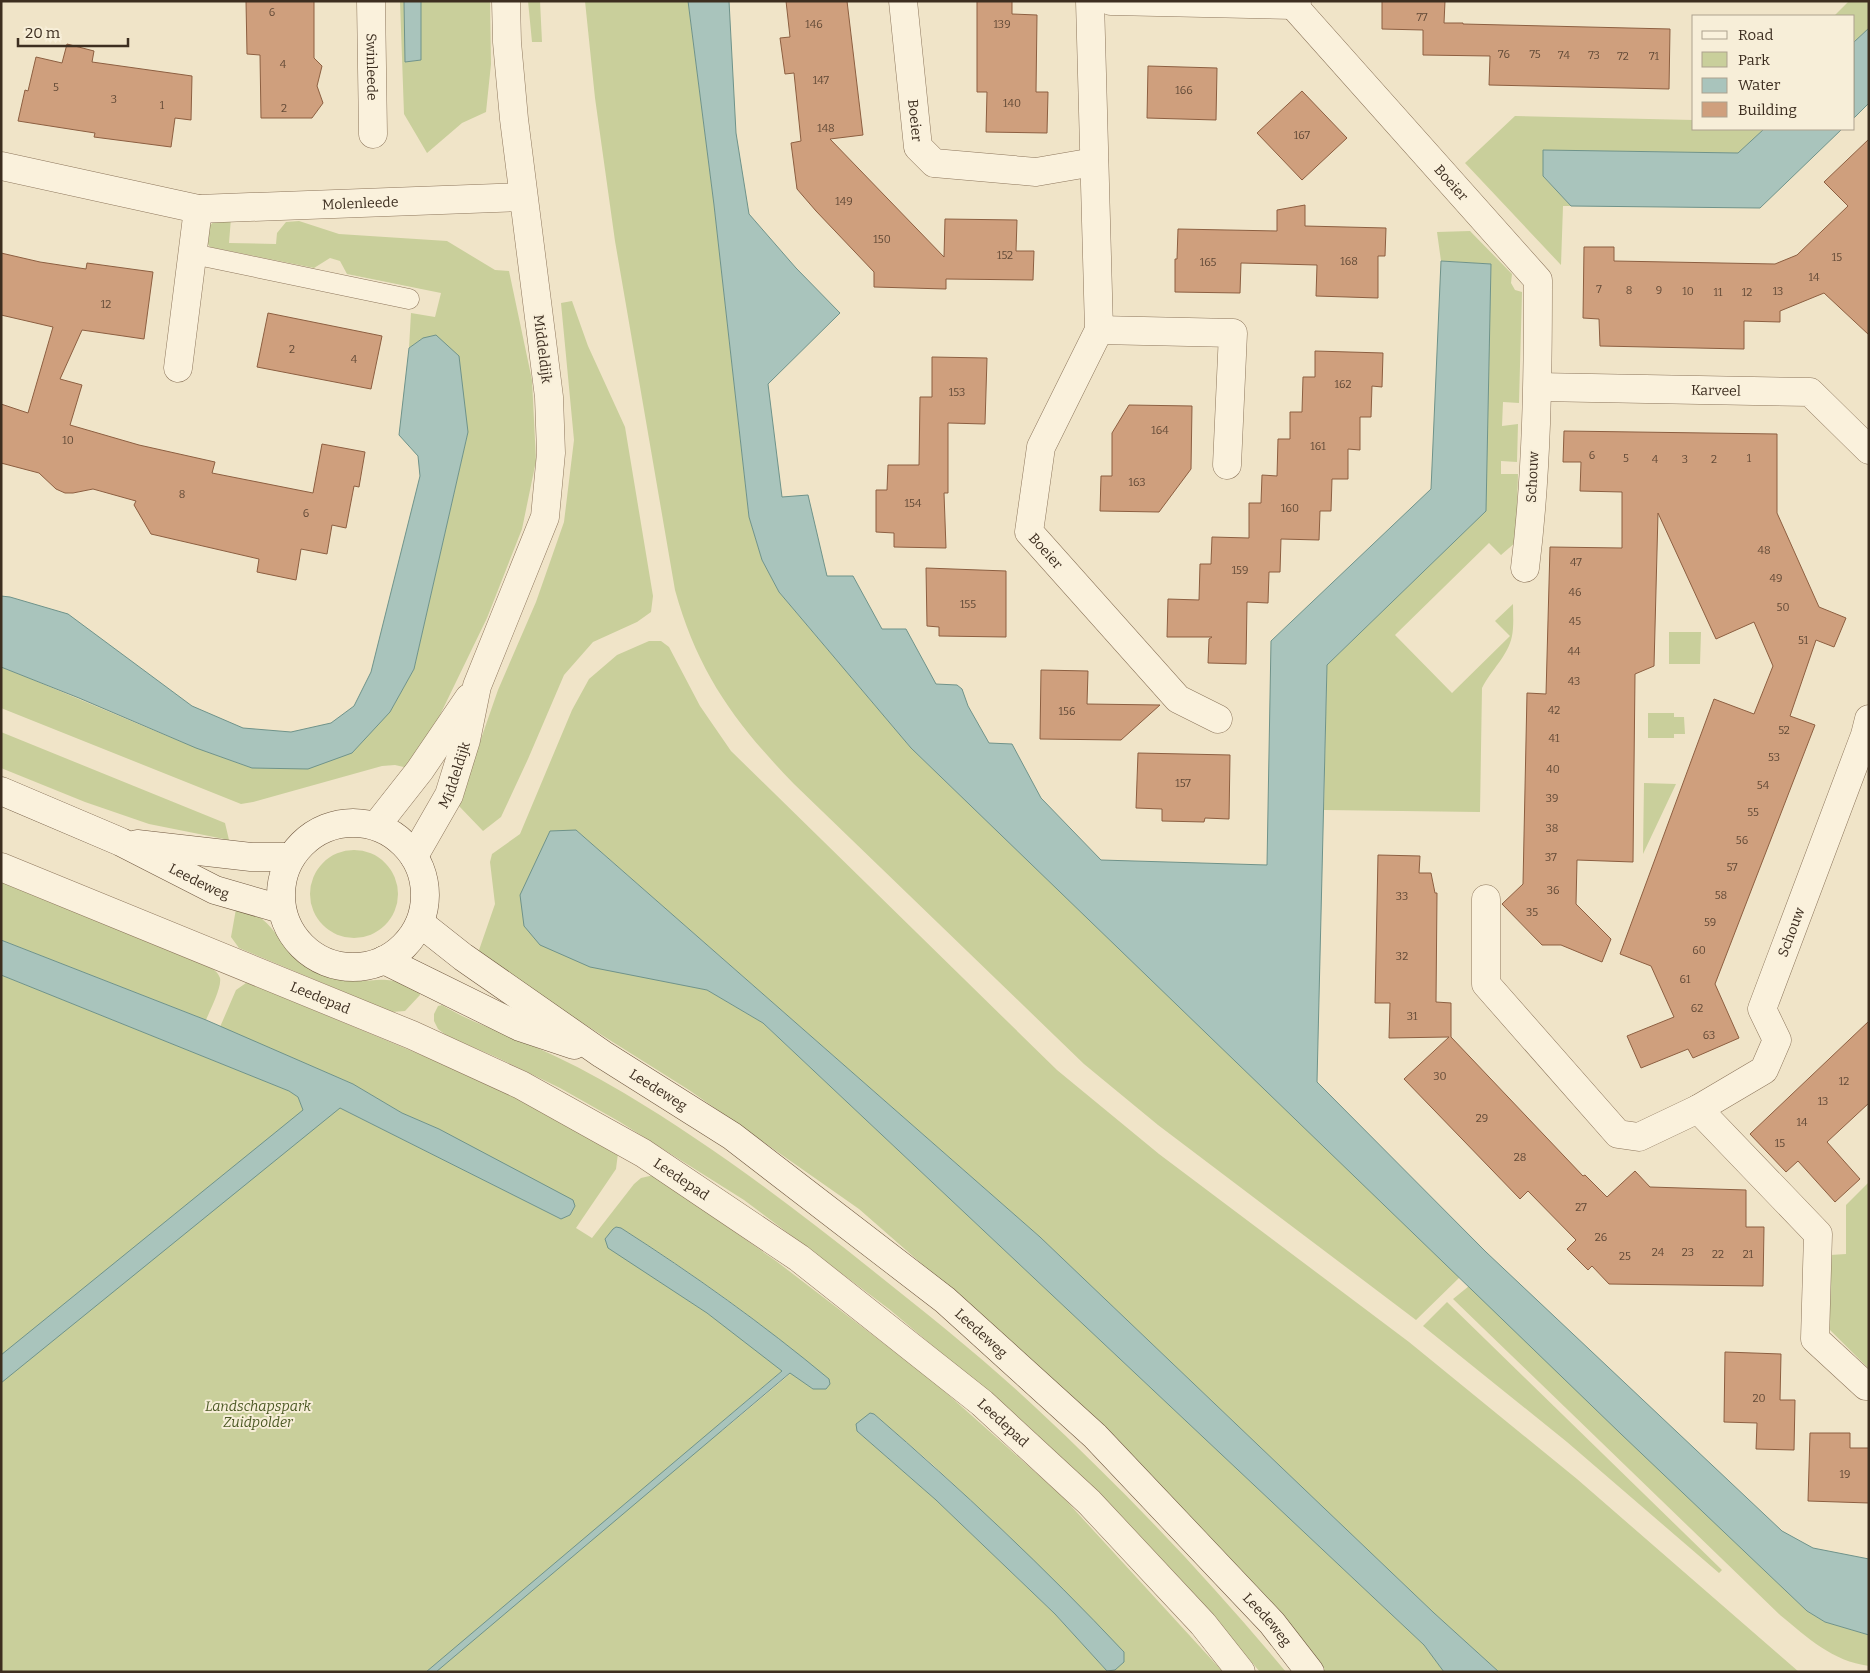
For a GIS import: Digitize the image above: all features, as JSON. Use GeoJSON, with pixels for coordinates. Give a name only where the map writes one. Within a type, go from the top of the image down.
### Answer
{"type":"FeatureCollection","features":[{"type":"Feature","properties":{"kind":"street","name":"Swinleede"},"geometry":{"type":"LineString","coordinates":[[371,1],[373,134]]}},
{"type":"Feature","properties":{"kind":"street","name":"Middeldijk"},"geometry":{"type":"LineString","coordinates":[[414,856],[449,795],[466,740],[477,686],[545,517],[551,453],[549,397],[523,197],[507,42],[506,1]]}},
{"type":"Feature","properties":{"kind":"street","name":"Boeier"},"geometry":{"type":"LineString","coordinates":[[903,1],[918,146],[934,163],[1036,172],[1094,162]]}},
{"type":"Feature","properties":{"kind":"street","name":"Boeier"},"geometry":{"type":"LineString","coordinates":[[1090,1],[1099,330],[1041,448],[1030,532],[1178,699],[1218,719]]}},
{"type":"Feature","properties":{"kind":"street","name":"Boeier"},"geometry":{"type":"LineString","coordinates":[[1111,1],[1295,3],[1538,280],[1538,387]]}},
{"type":"Feature","properties":{"kind":"street","name":"Molenleede"},"geometry":{"type":"LineString","coordinates":[[1,166],[198,209],[523,197]]}},
{"type":"Feature","properties":{"kind":"street"},"geometry":{"type":"LineString","coordinates":[[178,368],[198,209]]}},
{"type":"Feature","properties":{"kind":"street"},"geometry":{"type":"LineString","coordinates":[[1099,330],[1233,333],[1227,465]]}},
{"type":"Feature","properties":{"kind":"street","name":"Karveel"},"geometry":{"type":"LineString","coordinates":[[1538,387],[1810,392],[1869,450]]}},
{"type":"Feature","properties":{"kind":"street","name":"Schouw"},"geometry":{"type":"LineString","coordinates":[[1525,568],[1529,540],[1538,387]]}},
{"type":"Feature","properties":{"kind":"street","name":"Middeldijk"},"geometry":{"type":"LineString","coordinates":[[376,826],[420,770],[477,686]]}},
{"type":"Feature","properties":{"kind":"street","name":"Schouw"},"geometry":{"type":"LineString","coordinates":[[1486,899],[1486,984],[1618,1134],[1639,1137],[1698,1109],[1764,1070],[1777,1040],[1762,1009],[1865,735],[1869,719]]}},
{"type":"Feature","properties":{"kind":"street","name":"Leedeweg"},"geometry":{"type":"LineString","coordinates":[[1,791],[121,842],[215,890],[281,909]]}},
{"type":"Feature","properties":{"kind":"street"},"geometry":{"type":"LineString","coordinates":[[360,822],[376,826],[391,833],[404,843],[414,856],[424,881],[426,895],[420,923],[406,944],[384,960],[369,966],[352,968],[320,960],[306,951],[286,925],[281,909],[280,896],[284,870],[290,857],[300,844],[313,833],[328,826],[360,822]]}},
{"type":"Feature","properties":{"kind":"street","name":"Leedeweg"},"geometry":{"type":"LineString","coordinates":[[121,842],[251,857],[290,857]]}},
{"type":"Feature","properties":{"kind":"street","name":"Leedepad"},"geometry":{"type":"LineString","coordinates":[[1,866],[421,1039],[521,1084],[644,1153],[799,1258],[982,1403],[1089,1502],[1204,1624],[1241,1672]]}},
{"type":"Feature","properties":{"kind":"street","name":"Leedeweg"},"geometry":{"type":"LineString","coordinates":[[420,923],[463,957],[602,1054],[732,1136],[945,1300],[1095,1436],[1272,1623],[1310,1672]]}},
{"type":"Feature","properties":{"kind":"street","name":"Leedeweg"},"geometry":{"type":"LineString","coordinates":[[384,960],[520,1027],[602,1054]]}},
{"type":"Feature","properties":{"kind":"street"},"geometry":{"type":"LineString","coordinates":[[1698,1109],[1818,1234],[1815,1339],[1866,1386],[1869,1386]]}},
{"type":"Feature","properties":{"kind":"lane"},"geometry":{"type":"LineString","coordinates":[[193,254],[409,299]]}},
{"type":"Feature","properties":{"kind":"green space"},"geometry":{"type":"Polygon","coordinates":[[[400,1],[404,1],[405,62],[421,60],[421,1],[490,1],[491,64],[486,112],[462,123],[427,153],[404,114],[400,1]]]}},
{"type":"Feature","properties":{"kind":"green space"},"geometry":{"type":"Polygon","coordinates":[[[528,1],[540,1],[542,42],[532,42],[528,1]]]}},
{"type":"Feature","properties":{"kind":"green space"},"geometry":{"type":"Polygon","coordinates":[[[585,1],[688,1],[714,205],[749,517],[762,560],[779,592],[911,748],[1460,1277],[1416,1320],[1158,1125],[1084,1064],[794,784],[754,740],[736,718],[721,695],[695,647],[675,590],[615,241],[595,98],[585,1]]]}},
{"type":"Feature","properties":{"kind":"green space"},"geometry":{"type":"Polygon","coordinates":[[[1849,1],[1869,1],[1869,28],[1855,41],[1855,15],[1835,15],[1849,1]]]}},
{"type":"Feature","properties":{"kind":"green space"},"geometry":{"type":"Polygon","coordinates":[[[1515,116],[1692,120],[1692,130],[1763,130],[1738,153],[1543,150],[1543,176],[1571,206],[1563,206],[1561,265],[1465,163],[1515,116]]]}},
{"type":"Feature","properties":{"kind":"green space"},"geometry":{"type":"Polygon","coordinates":[[[231,218],[229,243],[276,244],[277,233],[286,222],[299,221],[339,234],[447,241],[495,270],[509,271],[532,380],[536,461],[522,529],[487,618],[439,717],[408,768],[395,765],[382,766],[241,804],[1,708],[1,667],[189,745],[252,768],[390,712],[414,669],[468,432],[423,338],[409,348],[411,313],[435,317],[441,293],[347,274],[340,261],[330,258],[314,268],[210,247],[204,239],[207,229],[215,220],[231,218]]]}},
{"type":"Feature","properties":{"kind":"green space"},"geometry":{"type":"Polygon","coordinates":[[[1470,231],[1512,274],[1511,283],[1515,290],[1522,292],[1519,403],[1503,402],[1502,426],[1518,424],[1517,462],[1501,461],[1501,474],[1518,474],[1516,542],[1501,555],[1489,543],[1395,635],[1452,693],[1510,636],[1495,621],[1513,604],[1513,628],[1510,643],[1482,688],[1480,812],[1324,810],[1327,665],[1485,511],[1491,264],[1441,261],[1437,232],[1470,231]]]}},
{"type":"Feature","properties":{"kind":"green space"},"geometry":{"type":"Polygon","coordinates":[[[572,301],[588,346],[625,427],[653,596],[651,612],[637,622],[593,642],[564,675],[501,817],[483,831],[458,805],[498,690],[536,602],[564,522],[574,440],[561,303],[572,301]]]}},
{"type":"Feature","properties":{"kind":"green space"},"geometry":{"type":"Polygon","coordinates":[[[1669,632],[1701,632],[1700,664],[1669,664],[1669,632]]]}},
{"type":"Feature","properties":{"kind":"green space"},"geometry":{"type":"Polygon","coordinates":[[[649,641],[661,641],[669,647],[700,706],[731,751],[1057,1070],[1159,1154],[1409,1342],[1577,1479],[1799,1672],[1499,1672],[1434,1613],[1040,1237],[576,830],[649,978],[707,990],[763,1023],[1424,1645],[1444,1672],[1324,1672],[1250,1585],[1150,1474],[994,1327],[859,1209],[689,1090],[500,971],[478,953],[495,904],[490,862],[492,854],[520,834],[572,710],[589,679],[617,655],[649,641]]]}},
{"type":"Feature","properties":{"kind":"green space"},"geometry":{"type":"Polygon","coordinates":[[[1648,713],[1674,713],[1674,717],[1684,717],[1685,734],[1674,734],[1674,738],[1648,738],[1648,713]]]}},
{"type":"Feature","properties":{"kind":"green space"},"geometry":{"type":"Polygon","coordinates":[[[1,732],[225,823],[229,840],[149,824],[85,802],[1,768],[1,732]]]}},
{"type":"Feature","properties":{"kind":"green space"},"geometry":{"type":"Polygon","coordinates":[[[1644,783],[1676,784],[1643,854],[1644,783]]]}},
{"type":"Feature","properties":{"kind":"green space"},"geometry":{"type":"Polygon","coordinates":[[[354,850],[371,853],[379,857],[391,869],[395,877],[398,894],[395,911],[391,919],[379,931],[371,935],[354,938],[337,935],[329,931],[317,919],[313,911],[310,894],[313,877],[317,869],[329,857],[337,853],[354,850]]]}},
{"type":"Feature","properties":{"kind":"green space"},"geometry":{"type":"Polygon","coordinates":[[[1,881],[209,966],[218,974],[220,982],[218,993],[206,1020],[1,940],[1,881]]]}},
{"type":"Feature","properties":{"kind":"green space"},"geometry":{"type":"Polygon","coordinates":[[[236,909],[253,913],[263,920],[303,965],[318,973],[347,981],[396,981],[419,992],[420,995],[405,1011],[392,1012],[239,948],[231,937],[236,909]]]}},
{"type":"Feature","properties":{"kind":"green space","name":"Landschapspark Zuidpolder"},"geometry":{"type":"Polygon","coordinates":[[[1,975],[289,1091],[298,1097],[303,1110],[340,1108],[561,1219],[570,1215],[575,1206],[439,1129],[402,1113],[353,1084],[220,1027],[236,990],[246,983],[251,984],[486,1082],[567,1123],[618,1153],[616,1169],[576,1228],[592,1238],[634,1184],[641,1178],[654,1175],[776,1261],[934,1382],[1061,1495],[1223,1672],[1,1672],[1,975]],[[616,1227],[605,1239],[609,1248],[707,1313],[783,1370],[717,1426],[722,1431],[791,1373],[813,1389],[829,1379],[728,1300],[648,1245],[621,1228],[616,1227]],[[870,1413],[857,1431],[936,1500],[1055,1614],[1107,1671],[1010,1537],[933,1465],[874,1414],[870,1413]]]}},
{"type":"Feature","properties":{"kind":"green space"},"geometry":{"type":"Polygon","coordinates":[[[442,1005],[475,1022],[555,1056],[624,1093],[720,1155],[842,1246],[975,1354],[1068,1438],[1196,1569],[1286,1672],[1260,1672],[1197,1598],[1115,1510],[1028,1426],[889,1309],[744,1200],[620,1122],[560,1088],[447,1036],[438,1029],[434,1021],[434,1014],[438,1006],[442,1005]]]}},
{"type":"Feature","properties":{"kind":"green space"},"geometry":{"type":"Polygon","coordinates":[[[1869,1182],[1869,1369],[1829,1329],[1830,1255],[1846,1254],[1846,1205],[1869,1182]]]}},
{"type":"Feature","properties":{"kind":"green space"},"geometry":{"type":"Polygon","coordinates":[[[1469,1286],[1807,1611],[1825,1622],[1869,1635],[1869,1666],[1832,1654],[1780,1615],[1453,1299],[1469,1286]]]}},
{"type":"Feature","properties":{"kind":"green space"},"geometry":{"type":"Polygon","coordinates":[[[1447,1302],[1722,1570],[1719,1573],[1567,1442],[1423,1326],[1447,1302]]]}},
{"type":"Feature","properties":{"kind":"water"},"geometry":{"type":"Polygon","coordinates":[[[404,1],[421,1],[421,60],[405,62],[404,1]]]}},
{"type":"Feature","properties":{"kind":"water"},"geometry":{"type":"Polygon","coordinates":[[[688,1],[729,1],[736,133],[749,214],[796,268],[840,313],[768,384],[782,497],[808,495],[827,576],[853,576],[882,629],[906,629],[936,684],[957,685],[962,689],[968,706],[989,743],[1012,744],[1041,798],[1101,860],[1267,865],[1271,641],[1431,489],[1441,261],[1491,264],[1486,511],[1327,665],[1317,1082],[1486,1252],[1782,1531],[1813,1548],[1869,1559],[1869,1635],[1825,1622],[1807,1611],[1621,1434],[911,748],[779,592],[762,560],[749,517],[714,205],[688,1]]]}},
{"type":"Feature","properties":{"kind":"water"},"geometry":{"type":"Polygon","coordinates":[[[1869,28],[1869,103],[1855,117],[1855,41],[1869,28]]]}},
{"type":"Feature","properties":{"kind":"water"},"geometry":{"type":"Polygon","coordinates":[[[1763,130],[1841,130],[1760,208],[1571,206],[1543,176],[1543,150],[1738,153],[1763,130]]]}},
{"type":"Feature","properties":{"kind":"water"},"geometry":{"type":"Polygon","coordinates":[[[436,335],[459,356],[468,432],[414,669],[390,712],[352,753],[308,769],[252,768],[196,748],[1,667],[1,596],[68,614],[192,706],[243,728],[291,732],[331,723],[354,706],[371,672],[420,476],[418,456],[399,435],[409,348],[423,338],[436,335]]]}},
{"type":"Feature","properties":{"kind":"water"},"geometry":{"type":"Polygon","coordinates":[[[576,830],[1040,1237],[1434,1613],[1499,1672],[1444,1672],[1424,1645],[763,1023],[707,990],[590,967],[540,945],[524,926],[520,895],[550,831],[576,830]]]}},
{"type":"Feature","properties":{"kind":"water"},"geometry":{"type":"Polygon","coordinates":[[[1,940],[206,1020],[353,1084],[402,1113],[439,1129],[573,1200],[575,1206],[570,1215],[561,1219],[340,1108],[1,1383],[1,1355],[303,1110],[298,1097],[289,1091],[1,975],[1,940]]]}},
{"type":"Feature","properties":{"kind":"water"},"geometry":{"type":"Polygon","coordinates":[[[616,1227],[621,1228],[648,1245],[727,1300],[829,1379],[830,1384],[826,1389],[813,1389],[790,1373],[436,1672],[426,1672],[782,1371],[707,1313],[608,1248],[605,1239],[616,1227]]]}},
{"type":"Feature","properties":{"kind":"water"},"geometry":{"type":"Polygon","coordinates":[[[870,1413],[874,1414],[939,1471],[1033,1560],[1124,1652],[1124,1662],[1115,1670],[1107,1671],[1055,1614],[936,1500],[857,1431],[856,1424],[870,1413]]]}},
{"type":"Feature","properties":{"kind":"building"},"geometry":{"type":"Polygon","coordinates":[[[246,1],[314,1],[314,58],[322,66],[317,86],[323,103],[312,118],[261,118],[260,55],[247,54],[246,1]]]}},
{"type":"Feature","properties":{"kind":"building"},"geometry":{"type":"Polygon","coordinates":[[[786,1],[847,1],[863,135],[830,139],[944,257],[945,219],[1017,220],[1016,251],[1034,251],[1033,280],[946,279],[946,289],[874,287],[874,272],[797,189],[791,143],[801,141],[794,73],[785,74],[780,38],[790,37],[786,1]]]}},
{"type":"Feature","properties":{"kind":"building"},"geometry":{"type":"Polygon","coordinates":[[[977,1],[1012,1],[1012,14],[1037,15],[1036,92],[1048,92],[1047,133],[986,132],[987,92],[977,92],[977,1]]]}},
{"type":"Feature","properties":{"kind":"building"},"geometry":{"type":"Polygon","coordinates":[[[1382,1],[1445,1],[1444,23],[1670,29],[1669,89],[1489,85],[1490,56],[1423,55],[1423,30],[1382,29],[1382,1]]]}},
{"type":"Feature","properties":{"kind":"building"},"geometry":{"type":"Polygon","coordinates":[[[67,44],[94,51],[92,62],[192,76],[191,120],[175,118],[171,147],[94,137],[95,133],[18,121],[25,90],[28,91],[36,57],[62,63],[67,44]]]}},
{"type":"Feature","properties":{"kind":"building"},"geometry":{"type":"Polygon","coordinates":[[[1148,66],[1217,68],[1216,120],[1147,118],[1148,66]]]}},
{"type":"Feature","properties":{"kind":"building"},"geometry":{"type":"Polygon","coordinates":[[[1302,91],[1347,138],[1302,180],[1257,133],[1302,91]]]}},
{"type":"Feature","properties":{"kind":"building"},"geometry":{"type":"Polygon","coordinates":[[[1869,139],[1869,335],[1824,293],[1780,311],[1780,322],[1744,321],[1744,349],[1600,346],[1599,319],[1583,318],[1584,247],[1614,247],[1614,261],[1775,264],[1797,255],[1848,206],[1824,182],[1869,139]]]}},
{"type":"Feature","properties":{"kind":"building"},"geometry":{"type":"Polygon","coordinates":[[[1305,205],[1305,226],[1386,228],[1385,256],[1378,256],[1378,298],[1316,296],[1317,265],[1241,263],[1240,293],[1175,292],[1175,259],[1177,259],[1178,229],[1277,231],[1277,210],[1305,205]]]}},
{"type":"Feature","properties":{"kind":"building"},"geometry":{"type":"Polygon","coordinates":[[[1,253],[40,262],[86,269],[87,263],[153,272],[144,339],[82,330],[60,379],[82,385],[70,425],[139,445],[215,462],[212,473],[313,493],[322,444],[365,452],[359,487],[354,486],[346,528],[332,525],[327,554],[301,549],[296,580],[257,572],[259,559],[151,534],[134,505],[136,501],[93,489],[65,493],[56,489],[39,473],[1,463],[1,404],[28,413],[53,327],[1,315],[1,253]]]}},
{"type":"Feature","properties":{"kind":"building"},"geometry":{"type":"Polygon","coordinates":[[[268,313],[382,336],[371,389],[257,367],[268,313]]]}},
{"type":"Feature","properties":{"kind":"building"},"geometry":{"type":"Polygon","coordinates":[[[1315,351],[1383,353],[1382,387],[1372,386],[1371,417],[1360,417],[1360,450],[1348,449],[1348,479],[1332,479],[1331,511],[1320,511],[1319,540],[1281,539],[1280,572],[1269,572],[1268,603],[1247,602],[1246,664],[1208,663],[1209,639],[1212,637],[1167,637],[1168,599],[1199,600],[1200,564],[1211,564],[1212,537],[1249,538],[1249,503],[1261,503],[1262,475],[1277,476],[1278,439],[1290,439],[1290,412],[1302,412],[1303,377],[1315,377],[1315,351]]]}},
{"type":"Feature","properties":{"kind":"building"},"geometry":{"type":"Polygon","coordinates":[[[932,357],[987,358],[985,424],[948,423],[948,493],[944,493],[946,548],[894,547],[894,533],[876,532],[876,490],[887,490],[888,465],[919,465],[920,397],[932,397],[932,357]]]}},
{"type":"Feature","properties":{"kind":"building"},"geometry":{"type":"Polygon","coordinates":[[[1129,405],[1192,406],[1191,469],[1159,512],[1100,511],[1101,476],[1112,476],[1112,433],[1129,405]]]}},
{"type":"Feature","properties":{"kind":"building"},"geometry":{"type":"Polygon","coordinates":[[[1564,431],[1777,434],[1777,513],[1819,607],[1846,618],[1834,647],[1816,640],[1790,716],[1815,725],[1715,984],[1739,1038],[1693,1058],[1688,1049],[1641,1068],[1627,1036],[1674,1017],[1651,966],[1620,954],[1714,699],[1754,714],[1773,666],[1754,622],[1716,639],[1658,513],[1654,666],[1635,674],[1633,862],[1577,860],[1576,904],[1611,939],[1602,962],[1561,945],[1542,945],[1502,904],[1523,884],[1527,693],[1546,694],[1550,547],[1622,548],[1622,492],[1580,491],[1581,462],[1563,462],[1564,431]]]}},
{"type":"Feature","properties":{"kind":"building"},"geometry":{"type":"Polygon","coordinates":[[[926,568],[1006,571],[1006,637],[939,636],[939,627],[927,626],[926,568]]]}},
{"type":"Feature","properties":{"kind":"building"},"geometry":{"type":"Polygon","coordinates":[[[1041,670],[1088,671],[1087,704],[1160,705],[1121,740],[1040,739],[1041,670]]]}},
{"type":"Feature","properties":{"kind":"building"},"geometry":{"type":"Polygon","coordinates":[[[1138,753],[1230,755],[1229,819],[1205,818],[1204,822],[1162,821],[1162,809],[1136,808],[1138,753]]]}},
{"type":"Feature","properties":{"kind":"building"},"geometry":{"type":"Polygon","coordinates":[[[1378,855],[1420,856],[1419,873],[1431,873],[1435,893],[1437,893],[1436,1002],[1451,1003],[1451,1037],[1583,1176],[1585,1175],[1607,1197],[1635,1171],[1650,1187],[1746,1190],[1746,1227],[1764,1227],[1763,1286],[1609,1284],[1592,1266],[1588,1270],[1567,1249],[1576,1240],[1528,1191],[1520,1199],[1404,1079],[1449,1037],[1389,1038],[1390,1003],[1375,1003],[1378,855]]]}},
{"type":"Feature","properties":{"kind":"building"},"geometry":{"type":"Polygon","coordinates":[[[1869,1021],[1869,1103],[1827,1142],[1860,1179],[1835,1202],[1798,1161],[1786,1172],[1750,1134],[1869,1021]]]}},
{"type":"Feature","properties":{"kind":"building"},"geometry":{"type":"Polygon","coordinates":[[[1725,1352],[1781,1354],[1780,1400],[1795,1400],[1794,1450],[1756,1449],[1757,1423],[1724,1422],[1725,1352]]]}},
{"type":"Feature","properties":{"kind":"building"},"geometry":{"type":"Polygon","coordinates":[[[1810,1433],[1850,1433],[1850,1448],[1869,1448],[1869,1503],[1808,1501],[1810,1433]]]}}]}
